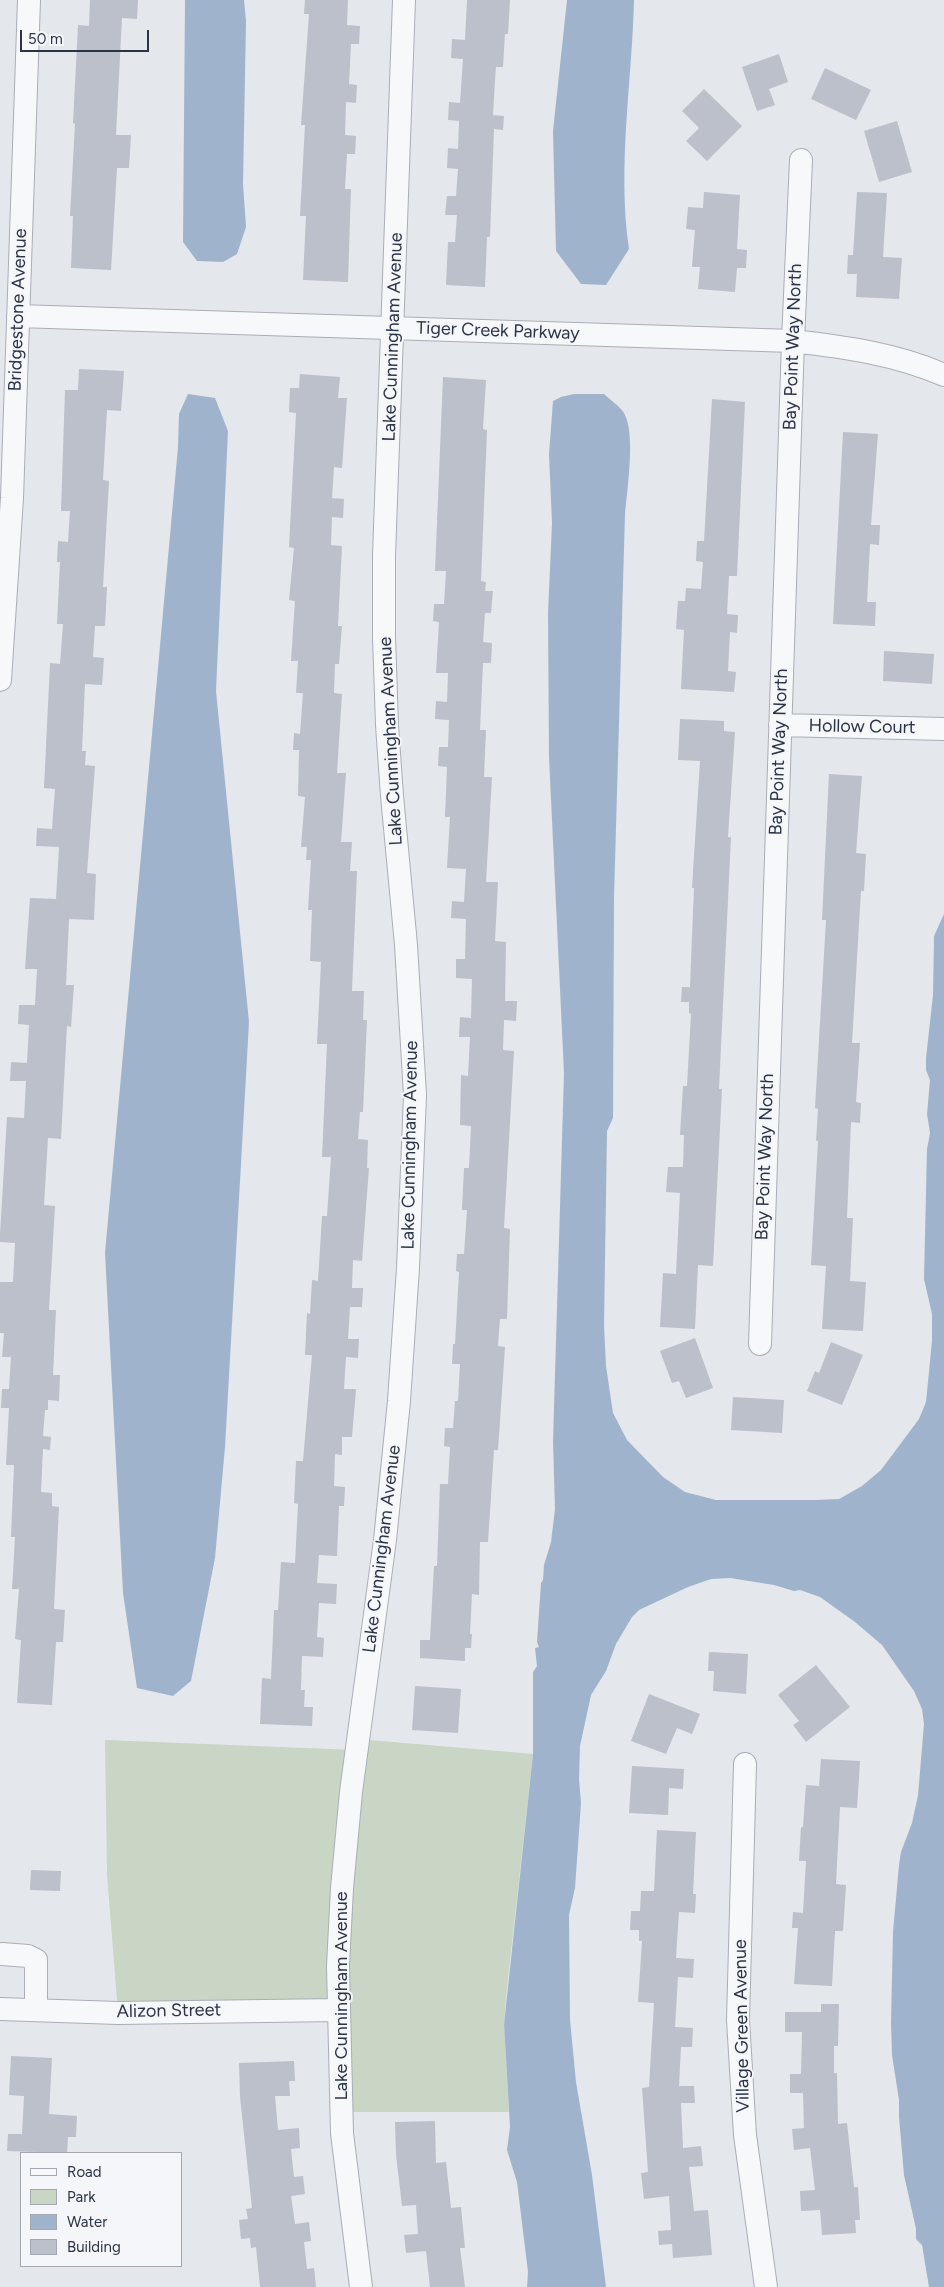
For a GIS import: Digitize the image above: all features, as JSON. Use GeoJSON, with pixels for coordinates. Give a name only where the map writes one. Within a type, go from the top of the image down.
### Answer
{"type":"FeatureCollection","features":[{"type":"Feature","properties":{"kind":"street","name":"Bridgestone Avenue"},"geometry":{"type":"LineString","coordinates":[[0,680],[12,498],[29,0]]}},
{"type":"Feature","properties":{"kind":"street","name":"Lake Cunningham Avenue"},"geometry":{"type":"LineString","coordinates":[[361,2287],[342,2133],[338,2010],[342,1888],[350,1792],[385,1540],[399,1401],[408,1268],[414,1104],[406,945],[391,787],[384,637],[384,556],[404,0]]}},
{"type":"Feature","properties":{"kind":"street","name":"Bay Point Way North"},"geometry":{"type":"LineString","coordinates":[[760,1344],[793,340],[801,160]]}},
{"type":"Feature","properties":{"kind":"street","name":"Tiger Creek Parkway"},"geometry":{"type":"LineString","coordinates":[[18,316],[793,340],[846,347],[892,357],[923,366],[944,375]]}},
{"type":"Feature","properties":{"kind":"street","name":"Hollow Court"},"geometry":{"type":"LineString","coordinates":[[780,725],[944,729]]}},
{"type":"Feature","properties":{"kind":"street","name":"Village Green Avenue"},"geometry":{"type":"LineString","coordinates":[[745,1764],[738,1968],[738,2029],[745,2135],[766,2287]]}},
{"type":"Feature","properties":{"kind":"street"},"geometry":{"type":"LineString","coordinates":[[2,1954],[28,1956],[36,1960],[36,2010]]}},
{"type":"Feature","properties":{"kind":"street","name":"Alizon Street"},"geometry":{"type":"LineString","coordinates":[[0,2009],[118,2013],[338,2010]]}},
{"type":"Feature","properties":{"kind":"green space"},"geometry":{"type":"Polygon","coordinates":[[[358,1739],[533,1754],[504,2024],[509,2112],[342,2112],[338,2010],[118,2013],[107,1874],[105,1740],[356,1750],[358,1739]]]}},
{"type":"Feature","properties":{"kind":"water"},"geometry":{"type":"Polygon","coordinates":[[[185,0],[244,0],[246,21],[243,184],[246,227],[237,254],[223,262],[197,261],[183,242],[185,0]]]}},
{"type":"Feature","properties":{"kind":"water"},"geometry":{"type":"Polygon","coordinates":[[[567,0],[634,0],[624,187],[629,249],[606,285],[581,284],[556,251],[553,131],[567,0]]]}},
{"type":"Feature","properties":{"kind":"water"},"geometry":{"type":"Polygon","coordinates":[[[188,394],[215,398],[228,431],[216,691],[249,1022],[225,1447],[215,1558],[191,1681],[173,1696],[137,1688],[123,1593],[105,1253],[178,447],[179,414],[188,394]]]}},
{"type":"Feature","properties":{"kind":"water"},"geometry":{"type":"Polygon","coordinates":[[[574,394],[604,394],[624,413],[630,434],[629,477],[625,514],[614,897],[613,1118],[607,1131],[604,1325],[606,1366],[613,1413],[627,1440],[663,1477],[685,1492],[716,1500],[839,1499],[862,1486],[881,1470],[919,1419],[926,1402],[932,1341],[932,1314],[924,1279],[927,1149],[930,1133],[927,1114],[930,1080],[926,1070],[926,1058],[933,995],[934,936],[944,914],[944,2287],[929,2287],[922,2245],[916,2239],[916,2229],[904,2175],[899,2100],[892,2055],[893,1932],[901,1852],[912,1823],[918,1795],[924,1724],[922,1709],[914,1691],[882,1645],[855,1622],[820,1597],[800,1590],[794,1591],[774,1585],[730,1578],[711,1579],[688,1587],[639,1610],[632,1617],[616,1644],[606,1671],[591,1695],[580,1746],[579,1779],[581,1803],[575,1888],[569,1915],[570,2020],[576,2082],[592,2175],[606,2287],[527,2287],[528,2272],[517,2182],[507,2150],[510,2127],[504,2024],[533,1754],[533,1672],[537,1666],[535,1648],[539,1647],[537,1642],[541,1583],[551,1542],[555,1509],[553,1441],[564,1073],[549,757],[548,613],[552,523],[549,454],[553,401],[574,394]]]}},
{"type":"Feature","properties":{"kind":"building"},"geometry":{"type":"Polygon","coordinates":[[[90,0],[138,0],[137,19],[122,18],[116,135],[131,135],[129,168],[117,168],[111,270],[71,268],[73,216],[70,216],[78,25],[89,26],[90,0]]]}},
{"type":"Feature","properties":{"kind":"building"},"geometry":{"type":"Polygon","coordinates":[[[305,0],[348,0],[347,25],[360,26],[359,44],[351,44],[349,84],[357,85],[356,103],[346,102],[345,135],[356,136],[355,154],[347,154],[345,189],[351,189],[348,282],[303,280],[306,216],[300,216],[305,125],[301,125],[309,14],[304,14],[305,0]]]}},
{"type":"Feature","properties":{"kind":"building"},"geometry":{"type":"Polygon","coordinates":[[[467,0],[510,0],[508,34],[505,34],[503,67],[496,67],[493,115],[504,116],[503,130],[494,129],[490,237],[487,237],[485,287],[446,285],[448,242],[455,242],[457,215],[445,215],[447,196],[456,196],[458,169],[447,168],[448,148],[458,149],[459,121],[448,120],[449,102],[460,103],[463,59],[451,58],[452,39],[465,40],[467,0]]]}},
{"type":"Feature","properties":{"kind":"building"},"geometry":{"type":"Polygon","coordinates":[[[779,54],[788,82],[769,89],[775,105],[757,111],[742,67],[779,54]]]}},
{"type":"Feature","properties":{"kind":"building"},"geometry":{"type":"Polygon","coordinates":[[[825,68],[871,90],[856,120],[811,99],[825,68]]]}},
{"type":"Feature","properties":{"kind":"building"},"geometry":{"type":"Polygon","coordinates":[[[704,89],[742,126],[707,161],[686,141],[699,128],[682,111],[704,89]]]}},
{"type":"Feature","properties":{"kind":"building"},"geometry":{"type":"Polygon","coordinates":[[[897,121],[912,172],[879,182],[864,131],[897,121]]]}},
{"type":"Feature","properties":{"kind":"building"},"geometry":{"type":"Polygon","coordinates":[[[704,192],[740,195],[737,249],[747,250],[746,268],[737,268],[735,292],[698,289],[700,267],[692,267],[695,230],[686,229],[688,207],[703,208],[704,192]]]}},
{"type":"Feature","properties":{"kind":"building"},"geometry":{"type":"Polygon","coordinates":[[[857,192],[887,193],[883,257],[902,258],[899,299],[856,297],[857,274],[847,274],[848,255],[853,255],[857,192]]]}},
{"type":"Feature","properties":{"kind":"building"},"geometry":{"type":"Polygon","coordinates":[[[79,369],[124,371],[121,411],[107,410],[103,480],[109,481],[103,587],[107,587],[105,626],[95,626],[93,657],[104,658],[102,685],[85,684],[82,751],[86,751],[85,765],[95,766],[87,873],[96,874],[94,920],[69,919],[66,985],[74,985],[71,1027],[67,1026],[61,1139],[48,1138],[44,1205],[55,1206],[49,1310],[56,1310],[53,1375],[60,1375],[59,1401],[48,1400],[48,1410],[45,1410],[43,1436],[51,1437],[50,1450],[43,1449],[41,1492],[52,1493],[52,1506],[59,1507],[54,1609],[65,1610],[63,1642],[56,1642],[52,1705],[17,1703],[21,1640],[15,1639],[19,1589],[12,1589],[15,1537],[11,1537],[14,1465],[6,1465],[9,1408],[1,1408],[2,1389],[9,1389],[11,1357],[2,1357],[4,1333],[0,1333],[0,1282],[13,1282],[15,1243],[0,1242],[0,1234],[7,1117],[24,1118],[26,1081],[10,1081],[11,1062],[27,1063],[29,1025],[18,1024],[19,1005],[35,1005],[37,969],[25,969],[30,898],[56,899],[59,847],[36,846],[37,828],[52,829],[55,789],[44,788],[50,663],[60,664],[63,624],[57,624],[60,562],[57,562],[58,541],[68,542],[70,511],[61,511],[65,390],[78,390],[79,369]]]}},
{"type":"Feature","properties":{"kind":"building"},"geometry":{"type":"Polygon","coordinates":[[[300,374],[340,377],[338,398],[347,398],[342,468],[334,467],[332,498],[344,499],[343,518],[332,517],[331,545],[342,546],[338,626],[342,626],[339,664],[335,664],[334,693],[342,694],[337,773],[346,773],[341,842],[352,842],[350,871],[357,871],[352,991],[364,991],[363,1020],[367,1020],[363,1112],[360,1112],[358,1139],[368,1140],[367,1168],[369,1168],[362,1261],[353,1260],[352,1288],[363,1288],[362,1307],[350,1307],[348,1339],[359,1339],[358,1358],[346,1357],[344,1389],[356,1389],[352,1437],[342,1437],[342,1455],[335,1454],[334,1486],[345,1487],[344,1506],[339,1506],[337,1556],[319,1555],[317,1583],[337,1584],[336,1604],[319,1603],[317,1637],[324,1638],[323,1657],[302,1656],[301,1690],[305,1690],[304,1707],[313,1707],[312,1726],[260,1724],[262,1678],[271,1679],[274,1610],[278,1610],[281,1562],[295,1563],[298,1504],[294,1503],[296,1461],[303,1461],[312,1355],[305,1355],[307,1313],[310,1314],[312,1280],[318,1281],[322,1216],[327,1216],[331,1157],[322,1157],[327,1044],[317,1044],[321,962],[310,961],[312,910],[308,910],[311,860],[306,860],[307,847],[301,847],[305,797],[298,796],[299,750],[293,750],[294,733],[300,734],[303,693],[296,693],[298,661],[291,661],[295,601],[289,600],[294,548],[289,547],[296,413],[289,412],[290,388],[299,388],[300,374]]]}},
{"type":"Feature","properties":{"kind":"building"},"geometry":{"type":"Polygon","coordinates":[[[443,377],[486,380],[483,429],[487,430],[481,581],[486,582],[485,591],[493,591],[491,613],[485,613],[483,642],[492,643],[491,663],[483,663],[480,730],[486,730],[484,777],[492,777],[486,882],[498,882],[495,941],[506,942],[505,1001],[517,1001],[516,1021],[504,1020],[503,1050],[514,1051],[504,1228],[510,1229],[507,1319],[500,1319],[498,1346],[505,1347],[498,1450],[494,1450],[488,1542],[480,1542],[479,1595],[472,1594],[471,1648],[465,1648],[465,1661],[420,1658],[420,1640],[430,1640],[434,1566],[437,1566],[440,1484],[448,1484],[450,1447],[444,1446],[445,1428],[453,1428],[455,1401],[458,1401],[460,1364],[452,1364],[459,1272],[456,1271],[457,1254],[464,1254],[467,1210],[462,1210],[464,1168],[469,1168],[471,1126],[460,1125],[461,1075],[468,1076],[470,1037],[459,1037],[460,1017],[471,1018],[472,979],[456,978],[456,959],[465,959],[466,919],[451,918],[452,901],[464,902],[466,869],[447,868],[450,817],[445,817],[447,767],[438,766],[439,747],[448,747],[449,720],[435,719],[436,701],[447,702],[448,673],[436,673],[439,622],[433,621],[434,604],[444,604],[446,571],[435,571],[443,377]]]}},
{"type":"Feature","properties":{"kind":"building"},"geometry":{"type":"Polygon","coordinates":[[[712,399],[745,402],[737,576],[729,576],[727,614],[738,615],[737,633],[730,632],[728,671],[736,672],[734,692],[681,689],[684,630],[676,629],[678,601],[685,601],[686,588],[701,589],[703,562],[696,561],[697,541],[704,541],[712,399]]]}},
{"type":"Feature","properties":{"kind":"building"},"geometry":{"type":"Polygon","coordinates":[[[843,432],[878,434],[871,525],[880,525],[879,545],[870,544],[867,602],[876,602],[875,626],[833,624],[843,432]]]}},
{"type":"Feature","properties":{"kind":"building"},"geometry":{"type":"Polygon","coordinates":[[[884,651],[934,654],[932,684],[883,681],[884,651]]]}},
{"type":"Feature","properties":{"kind":"building"},"geometry":{"type":"Polygon","coordinates":[[[680,719],[724,721],[724,731],[735,732],[728,837],[731,837],[719,1089],[722,1089],[713,1266],[698,1265],[695,1329],[660,1327],[663,1273],[676,1274],[680,1193],[666,1192],[668,1167],[683,1167],[684,1135],[680,1135],[683,1086],[687,1086],[691,1014],[689,1013],[689,1002],[681,1002],[682,987],[690,987],[694,888],[692,888],[700,761],[678,760],[680,719]]]}},
{"type":"Feature","properties":{"kind":"building"},"geometry":{"type":"Polygon","coordinates":[[[829,774],[862,776],[856,853],[866,854],[864,891],[861,891],[852,1043],[860,1043],[856,1102],[861,1103],[860,1123],[851,1122],[847,1218],[853,1218],[850,1281],[866,1282],[863,1331],[822,1329],[826,1266],[811,1265],[818,1141],[816,1141],[818,1109],[815,1108],[826,920],[822,920],[829,774]]]}},
{"type":"Feature","properties":{"kind":"building"},"geometry":{"type":"Polygon","coordinates":[[[695,1338],[713,1388],[686,1398],[679,1381],[672,1383],[660,1351],[695,1338]]]}},
{"type":"Feature","properties":{"kind":"building"},"geometry":{"type":"Polygon","coordinates":[[[831,1342],[863,1355],[842,1405],[807,1391],[815,1371],[819,1373],[831,1342]]]}},
{"type":"Feature","properties":{"kind":"building"},"geometry":{"type":"Polygon","coordinates":[[[733,1397],[784,1400],[782,1433],[731,1430],[733,1397]]]}},
{"type":"Feature","properties":{"kind":"building"},"geometry":{"type":"Polygon","coordinates":[[[709,1652],[748,1654],[746,1694],[713,1691],[714,1671],[708,1671],[709,1652]]]}},
{"type":"Feature","properties":{"kind":"building"},"geometry":{"type":"Polygon","coordinates":[[[816,1665],[850,1707],[806,1742],[793,1725],[799,1721],[778,1695],[816,1665]]]}},
{"type":"Feature","properties":{"kind":"building"},"geometry":{"type":"Polygon","coordinates":[[[415,1686],[461,1689],[458,1733],[412,1730],[415,1686]]]}},
{"type":"Feature","properties":{"kind":"building"},"geometry":{"type":"Polygon","coordinates":[[[649,1694],[700,1714],[692,1734],[677,1728],[666,1754],[631,1741],[649,1694]]]}},
{"type":"Feature","properties":{"kind":"building"},"geometry":{"type":"Polygon","coordinates":[[[821,1759],[860,1761],[857,1808],[840,1807],[836,1884],[846,1885],[843,1931],[835,1931],[832,1986],[794,1984],[798,1928],[792,1928],[793,1912],[803,1913],[806,1861],[799,1861],[806,1785],[819,1786],[821,1759]]]}},
{"type":"Feature","properties":{"kind":"building"},"geometry":{"type":"Polygon","coordinates":[[[632,1766],[684,1769],[683,1789],[669,1788],[668,1815],[629,1813],[632,1766]]]}},
{"type":"Feature","properties":{"kind":"building"},"geometry":{"type":"Polygon","coordinates":[[[657,1830],[696,1832],[693,1894],[696,1894],[695,1913],[679,1912],[676,1958],[694,1959],[693,1978],[678,1977],[675,2027],[693,2028],[692,2047],[681,2047],[679,2086],[694,2086],[695,2103],[681,2103],[683,2148],[701,2146],[703,2166],[689,2167],[694,2211],[708,2210],[712,2255],[673,2258],[672,2244],[659,2245],[658,2231],[671,2230],[669,2196],[644,2199],[641,2173],[648,2172],[642,2088],[649,2087],[654,2003],[638,2002],[642,1941],[639,1941],[639,1930],[630,1930],[631,1911],[640,1911],[641,1891],[654,1891],[657,1830]]]}},
{"type":"Feature","properties":{"kind":"building"},"geometry":{"type":"Polygon","coordinates":[[[31,1870],[61,1871],[60,1891],[30,1890],[31,1870]]]}},
{"type":"Feature","properties":{"kind":"building"},"geometry":{"type":"Polygon","coordinates":[[[821,2004],[839,2004],[838,2046],[834,2046],[834,2073],[837,2073],[838,2124],[847,2123],[854,2187],[858,2187],[860,2220],[855,2220],[856,2233],[822,2235],[820,2210],[801,2211],[800,2191],[815,2190],[810,2148],[794,2150],[792,2129],[804,2128],[803,2093],[790,2093],[790,2074],[801,2074],[802,2032],[785,2032],[785,2012],[821,2012],[821,2004]]]}},
{"type":"Feature","properties":{"kind":"building"},"geometry":{"type":"Polygon","coordinates":[[[11,2056],[52,2058],[49,2114],[77,2116],[76,2137],[68,2137],[67,2152],[7,2151],[8,2134],[22,2134],[24,2096],[9,2095],[11,2056]]]}},
{"type":"Feature","properties":{"kind":"building"},"geometry":{"type":"Polygon","coordinates":[[[294,2061],[295,2081],[289,2081],[290,2096],[275,2096],[278,2130],[299,2128],[300,2148],[291,2149],[294,2177],[303,2176],[305,2194],[291,2196],[295,2224],[309,2222],[311,2241],[304,2242],[307,2269],[314,2268],[316,2287],[260,2287],[256,2247],[251,2248],[250,2238],[241,2239],[239,2220],[248,2219],[246,2209],[252,2208],[240,2097],[239,2063],[294,2061]]]}},
{"type":"Feature","properties":{"kind":"building"},"geometry":{"type":"Polygon","coordinates":[[[435,2121],[436,2163],[446,2162],[451,2208],[461,2207],[465,2248],[460,2248],[465,2287],[430,2287],[426,2251],[406,2253],[404,2235],[418,2234],[416,2205],[402,2206],[396,2155],[395,2122],[435,2121]]]}}]}
